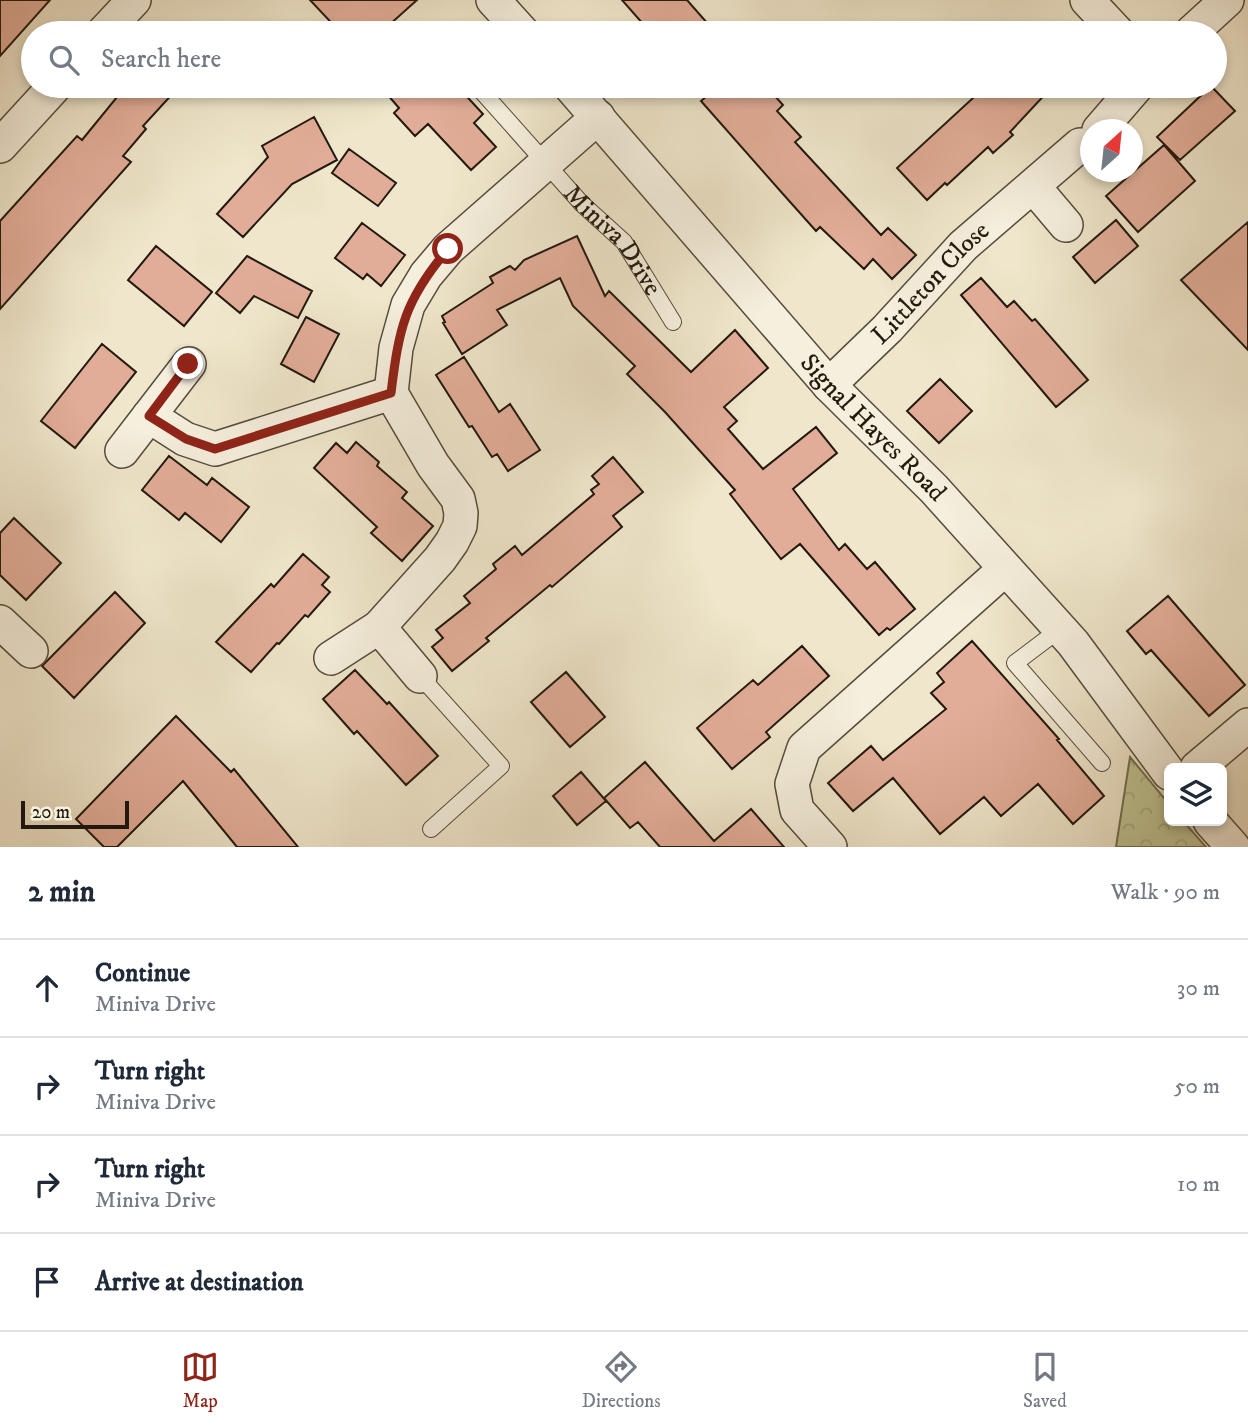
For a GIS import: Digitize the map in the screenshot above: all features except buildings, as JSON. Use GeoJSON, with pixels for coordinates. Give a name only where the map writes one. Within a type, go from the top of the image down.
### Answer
{"type":"FeatureCollection","features":[{"type":"Feature","properties":{"kind":"street"},"geometry":{"type":"LineString","coordinates":[[114,21],[134,0]]}},
{"type":"Feature","properties":{"kind":"street"},"geometry":{"type":"LineString","coordinates":[[493,0],[512,21]]}},
{"type":"Feature","properties":{"kind":"street"},"geometry":{"type":"LineString","coordinates":[[1087,0],[1107,21]]}},
{"type":"Feature","properties":{"kind":"street"},"geometry":{"type":"LineString","coordinates":[[1204,21],[1227,0]]}},
{"type":"Feature","properties":{"kind":"street"},"geometry":{"type":"LineString","coordinates":[[0,146],[44,98]]}},
{"type":"Feature","properties":{"kind":"street","name":"Signal Hayes Road"},"geometry":{"type":"LineString","coordinates":[[581,98],[829,384],[934,489],[1073,643],[1164,766]]}},
{"type":"Feature","properties":{"kind":"street","name":"Littleton Close"},"geometry":{"type":"LineString","coordinates":[[1107,119],[1126,98]]}},
{"type":"Feature","properties":{"kind":"street","name":"Miniva Drive"},"geometry":{"type":"LineString","coordinates":[[391,393],[396,348],[408,305],[426,275],[448,249],[598,117]]}},
{"type":"Feature","properties":{"kind":"street","name":"Littleton Close"},"geometry":{"type":"LineString","coordinates":[[829,384],[887,329],[963,246],[1080,146]]}},
{"type":"Feature","properties":{"kind":"street"},"geometry":{"type":"LineString","coordinates":[[1033,186],[1066,225]]}},
{"type":"Feature","properties":{"kind":"street"},"geometry":{"type":"LineString","coordinates":[[122,451],[188,364]]}},
{"type":"Feature","properties":{"kind":"street"},"geometry":{"type":"LineString","coordinates":[[149,416],[186,439],[215,449],[391,393],[433,465],[458,499],[460,526],[452,542],[379,627],[331,658]]}},
{"type":"Feature","properties":{"kind":"street"},"geometry":{"type":"LineString","coordinates":[[830,847],[797,810],[792,784],[804,748],[1005,569]]}},
{"type":"Feature","properties":{"kind":"street"},"geometry":{"type":"LineString","coordinates":[[0,622],[31,651]]}},
{"type":"Feature","properties":{"kind":"street"},"geometry":{"type":"LineString","coordinates":[[379,627],[420,676]]}},
{"type":"Feature","properties":{"kind":"street"},"geometry":{"type":"LineString","coordinates":[[1204,763],[1248,725]]}},
{"type":"Feature","properties":{"kind":"street"},"geometry":{"type":"LineString","coordinates":[[1214,826],[1233,847]]}},
{"type":"Feature","properties":{"kind":"lane","name":"Miniva Drive"},"geometry":{"type":"LineString","coordinates":[[488,98],[582,204],[624,242],[673,322]]}},
{"type":"Feature","properties":{"kind":"lane"},"geometry":{"type":"LineString","coordinates":[[1060,629],[1015,663],[1102,763]]}},
{"type":"Feature","properties":{"kind":"lane"},"geometry":{"type":"LineString","coordinates":[[420,676],[501,766],[431,829]]}},
{"type":"Feature","properties":{"kind":"green space"},"geometry":{"type":"Polygon","coordinates":[[[1130,757],[1164,798],[1164,826],[1187,826],[1206,847],[1116,847],[1130,757]]]}},
{"type":"Feature","properties":{"kind":"route"},"geometry":{"type":"LineString","coordinates":[[188,364],[149,416],[186,439],[215,449],[391,393],[396,348],[408,305],[426,275],[448,249]]}}]}
